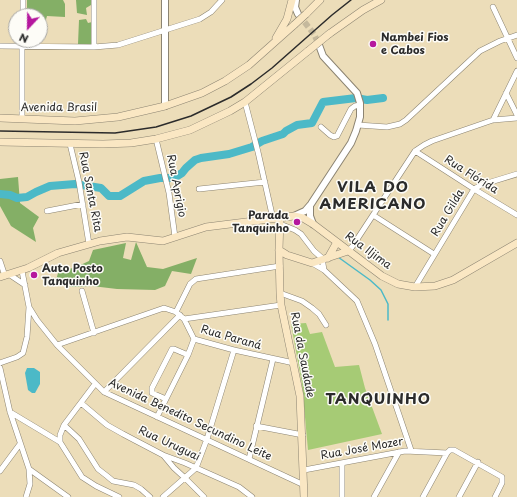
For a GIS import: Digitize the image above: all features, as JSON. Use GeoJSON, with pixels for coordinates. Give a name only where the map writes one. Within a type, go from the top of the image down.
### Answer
{"type":"FeatureCollection","features":[{"type":"Feature","properties":{"kind":"main road"},"geometry":{"type":"LineString","coordinates":[[272,45],[287,19],[292,0]]}},
{"type":"Feature","properties":{"kind":"main road","name":"Avenida Brasil"},"geometry":{"type":"LineString","coordinates":[[0,118],[75,121],[118,117],[165,106],[202,93],[249,65],[294,25],[302,14],[320,0]]}},
{"type":"Feature","properties":{"kind":"main road"},"geometry":{"type":"LineString","coordinates":[[0,142],[70,144],[131,143],[156,139],[190,130],[230,112],[245,102],[329,34],[363,10],[381,0]]}},
{"type":"Feature","properties":{"kind":"main road"},"geometry":{"type":"LineString","coordinates":[[5,276],[22,271],[58,253],[89,244],[127,237],[161,241],[206,227],[277,220],[294,216]]}},
{"type":"Feature","properties":{"kind":"main road","name":"Rua Iljima"},"geometry":{"type":"LineString","coordinates":[[294,216],[303,218],[313,224],[382,276],[398,284],[415,287],[435,286],[453,280],[517,243]]}},
{"type":"Feature","properties":{"kind":"main road","name":"Rua da Saudade"},"geometry":{"type":"LineString","coordinates":[[277,220],[281,305],[300,396],[303,435],[304,497]]}},
{"type":"Feature","properties":{"kind":"main road"},"geometry":{"type":"LineString","coordinates":[[325,259],[337,242]]}},
{"type":"Feature","properties":{"kind":"main road"},"geometry":{"type":"LineString","coordinates":[[279,250],[287,255],[312,263],[348,251]]}},
{"type":"Feature","properties":{"kind":"main road"},"geometry":{"type":"LineString","coordinates":[[280,263],[287,255]]}},
{"type":"Feature","properties":{"kind":"street"},"geometry":{"type":"LineString","coordinates":[[94,0],[94,47]]}},
{"type":"Feature","properties":{"kind":"street"},"geometry":{"type":"LineString","coordinates":[[165,0],[165,106]]}},
{"type":"Feature","properties":{"kind":"street"},"geometry":{"type":"LineString","coordinates":[[48,46],[94,47],[118,45],[200,19],[211,12],[222,0]]}},
{"type":"Feature","properties":{"kind":"street"},"geometry":{"type":"LineString","coordinates":[[296,0],[296,7],[302,14]]}},
{"type":"Feature","properties":{"kind":"street"},"geometry":{"type":"LineString","coordinates":[[493,7],[517,58]]}},
{"type":"Feature","properties":{"kind":"street"},"geometry":{"type":"LineString","coordinates":[[358,125],[387,127],[400,124],[480,51],[517,35]]}},
{"type":"Feature","properties":{"kind":"street"},"geometry":{"type":"LineString","coordinates":[[294,216],[302,213],[311,204],[347,150],[358,125],[359,102],[354,89],[323,56],[319,46]]}},
{"type":"Feature","properties":{"kind":"street"},"geometry":{"type":"LineString","coordinates":[[22,48],[22,119]]}},
{"type":"Feature","properties":{"kind":"street"},"geometry":{"type":"LineString","coordinates":[[493,120],[517,71]]}},
{"type":"Feature","properties":{"kind":"street"},"geometry":{"type":"LineString","coordinates":[[348,251],[415,151],[432,141],[493,120],[517,116],[506,93]]}},
{"type":"Feature","properties":{"kind":"street","name":"Rua da Saudade"},"geometry":{"type":"LineString","coordinates":[[245,102],[265,182],[277,220]]}},
{"type":"Feature","properties":{"kind":"street"},"geometry":{"type":"LineString","coordinates":[[321,127],[330,135],[334,137],[337,136],[351,109],[359,102]]}},
{"type":"Feature","properties":{"kind":"street","name":"Rua Aprigio"},"geometry":{"type":"LineString","coordinates":[[156,139],[166,180],[175,237]]}},
{"type":"Feature","properties":{"kind":"street","name":"Rua Santa Rita"},"geometry":{"type":"LineString","coordinates":[[70,144],[81,190],[89,244]]}},
{"type":"Feature","properties":{"kind":"street","name":"Rua Flórida"},"geometry":{"type":"LineString","coordinates":[[415,151],[517,215]]}},
{"type":"Feature","properties":{"kind":"street","name":"Rua Gilda"},"geometry":{"type":"LineString","coordinates":[[415,287],[474,189],[517,174]]}},
{"type":"Feature","properties":{"kind":"street"},"geometry":{"type":"LineString","coordinates":[[199,189],[265,182]]}},
{"type":"Feature","properties":{"kind":"street"},"geometry":{"type":"LineString","coordinates":[[46,211],[83,204]]}},
{"type":"Feature","properties":{"kind":"street"},"geometry":{"type":"LineString","coordinates":[[311,204],[310,212],[313,224]]}},
{"type":"Feature","properties":{"kind":"street"},"geometry":{"type":"LineString","coordinates":[[373,215],[434,254]]}},
{"type":"Feature","properties":{"kind":"street"},"geometry":{"type":"LineString","coordinates":[[277,220],[301,234],[314,251],[325,259],[324,270]]}},
{"type":"Feature","properties":{"kind":"street"},"geometry":{"type":"LineString","coordinates":[[0,261],[5,276],[25,285]]}},
{"type":"Feature","properties":{"kind":"street"},"geometry":{"type":"LineString","coordinates":[[104,392],[180,315],[190,284],[196,279],[280,263]]}},
{"type":"Feature","properties":{"kind":"street"},"geometry":{"type":"LineString","coordinates":[[312,263],[324,270],[354,297],[360,308],[375,344],[411,450]]}},
{"type":"Feature","properties":{"kind":"street","name":"Avenida Benedito Secundino Leite"},"geometry":{"type":"LineString","coordinates":[[22,271],[29,307],[37,320],[57,345],[104,392],[304,485]]}},
{"type":"Feature","properties":{"kind":"street"},"geometry":{"type":"LineString","coordinates":[[82,291],[94,333]]}},
{"type":"Feature","properties":{"kind":"street"},"geometry":{"type":"LineString","coordinates":[[280,293],[302,301],[319,314],[326,325]]}},
{"type":"Feature","properties":{"kind":"street"},"geometry":{"type":"LineString","coordinates":[[57,345],[94,333],[157,309],[164,308],[180,315],[281,305]]}},
{"type":"Feature","properties":{"kind":"street"},"geometry":{"type":"LineString","coordinates":[[0,362],[17,357],[23,353],[27,337],[29,307]]}},
{"type":"Feature","properties":{"kind":"street","name":"Rua Paraná"},"geometry":{"type":"LineString","coordinates":[[180,315],[194,339],[234,350],[294,363]]}},
{"type":"Feature","properties":{"kind":"street"},"geometry":{"type":"LineString","coordinates":[[157,417],[188,355],[194,339]]}},
{"type":"Feature","properties":{"kind":"street"},"geometry":{"type":"LineString","coordinates":[[166,398],[152,393],[152,388],[172,349],[188,355]]}},
{"type":"Feature","properties":{"kind":"street"},"geometry":{"type":"LineString","coordinates":[[163,497],[196,468],[207,439],[234,350]]}},
{"type":"Feature","properties":{"kind":"street"},"geometry":{"type":"LineString","coordinates":[[249,459],[273,359]]}},
{"type":"Feature","properties":{"kind":"street"},"geometry":{"type":"LineString","coordinates":[[0,368],[10,412],[29,469],[30,484],[26,497]]}},
{"type":"Feature","properties":{"kind":"street"},"geometry":{"type":"LineString","coordinates":[[60,442],[60,435],[64,425],[95,384]]}},
{"type":"Feature","properties":{"kind":"street","name":"Rua Uruguai"},"geometry":{"type":"LineString","coordinates":[[81,402],[107,425],[163,455],[196,468],[239,488],[252,497]]}},
{"type":"Feature","properties":{"kind":"street"},"geometry":{"type":"LineString","coordinates":[[10,412],[60,442],[82,477],[96,486],[119,497]]}},
{"type":"Feature","properties":{"kind":"street"},"geometry":{"type":"LineString","coordinates":[[64,425],[79,439],[98,469],[113,481],[134,485],[150,497]]}},
{"type":"Feature","properties":{"kind":"street"},"geometry":{"type":"LineString","coordinates":[[256,426],[303,435]]}},
{"type":"Feature","properties":{"kind":"street"},"geometry":{"type":"LineString","coordinates":[[0,471],[20,444]]}},
{"type":"Feature","properties":{"kind":"street","name":"Rua José Mozer"},"geometry":{"type":"LineString","coordinates":[[304,470],[411,450],[447,453],[450,450],[454,450],[478,462]]}},
{"type":"Feature","properties":{"kind":"street"},"geometry":{"type":"LineString","coordinates":[[374,497],[399,452]]}},
{"type":"Feature","properties":{"kind":"street"},"geometry":{"type":"LineString","coordinates":[[423,497],[447,453]]}},
{"type":"Feature","properties":{"kind":"street"},"geometry":{"type":"LineString","coordinates":[[163,455],[174,468],[204,497]]}},
{"type":"Feature","properties":{"kind":"street"},"geometry":{"type":"LineString","coordinates":[[459,497],[478,462],[503,478],[495,497]]}},
{"type":"Feature","properties":{"kind":"street"},"geometry":{"type":"LineString","coordinates":[[342,463],[342,497]]}},
{"type":"Feature","properties":{"kind":"street"},"geometry":{"type":"LineString","coordinates":[[29,469],[68,497]]}},
{"type":"Feature","properties":{"kind":"green space"},"geometry":{"type":"Polygon","coordinates":[[[27,0],[63,0],[65,4],[65,17],[48,16],[48,8],[27,8],[27,0]]]}},
{"type":"Feature","properties":{"kind":"green space"},"geometry":{"type":"Polygon","coordinates":[[[76,0],[91,0],[91,5],[86,8],[87,15],[77,13],[76,0]]]}},
{"type":"Feature","properties":{"kind":"green space"},"geometry":{"type":"Polygon","coordinates":[[[86,19],[88,23],[92,22],[91,44],[78,44],[79,20],[86,19]]]}},
{"type":"Feature","properties":{"kind":"green space"},"geometry":{"type":"Polygon","coordinates":[[[18,177],[20,203],[39,217],[33,228],[36,242],[11,226],[0,206],[0,179],[18,177]]]}},
{"type":"Feature","properties":{"kind":"green space"},"geometry":{"type":"Polygon","coordinates":[[[136,242],[147,267],[163,269],[197,258],[191,274],[172,271],[165,286],[155,290],[117,289],[92,286],[72,287],[55,283],[59,270],[74,268],[89,261],[93,250],[126,243],[123,258],[131,260],[136,242]]]}},
{"type":"Feature","properties":{"kind":"green space"},"geometry":{"type":"Polygon","coordinates":[[[306,323],[310,334],[322,332],[335,367],[359,365],[365,388],[382,434],[308,450],[302,384],[291,324],[306,323]]]}},
{"type":"Feature","properties":{"kind":"water"},"geometry":{"type":"Polygon","coordinates":[[[27,368],[34,368],[40,372],[40,384],[35,393],[28,390],[25,373],[27,368]]]}},
{"type":"Feature","properties":{"kind":"waterway"},"geometry":{"type":"LineString","coordinates":[[0,194],[10,195],[17,198],[27,197],[50,186],[75,184],[101,188],[109,196],[120,196],[144,181],[160,178],[174,178],[182,173],[195,160],[229,154],[252,147],[262,141],[283,134],[297,125],[312,123],[323,102],[356,98],[367,100],[383,98]]}},
{"type":"Feature","properties":{"kind":"waterway"},"geometry":{"type":"LineString","coordinates":[[338,257],[370,280],[381,290],[388,304],[388,320]]}},
{"type":"Feature","properties":{"kind":"tunnel"},"geometry":{"type":"LineString","coordinates":[[299,15],[314,34],[319,45]]}},
{"type":"Feature","properties":{"kind":"railway"},"geometry":{"type":"LineString","coordinates":[[0,131],[115,133],[156,127],[191,116],[231,97],[251,84],[272,68],[351,0]]}},
{"type":"Feature","properties":{"kind":"place","name":"Nambei Fios e Cabos"},"geometry":{"type":"Point","coordinates":[373,44]}},
{"type":"Feature","properties":{"kind":"place","name":"Parada Tanquinho"},"geometry":{"type":"Point","coordinates":[297,222]}},
{"type":"Feature","properties":{"kind":"place","name":"Auto Posto Tanquinho"},"geometry":{"type":"Point","coordinates":[34,275]}},
{"type":"Feature","properties":{"kind":"district","name":"VILA DO AMERICANO"},"geometry":{"type":"Point","coordinates":[373,196]}},
{"type":"Feature","properties":{"kind":"district","name":"TANQUINHO"},"geometry":{"type":"Point","coordinates":[378,400]}}]}
